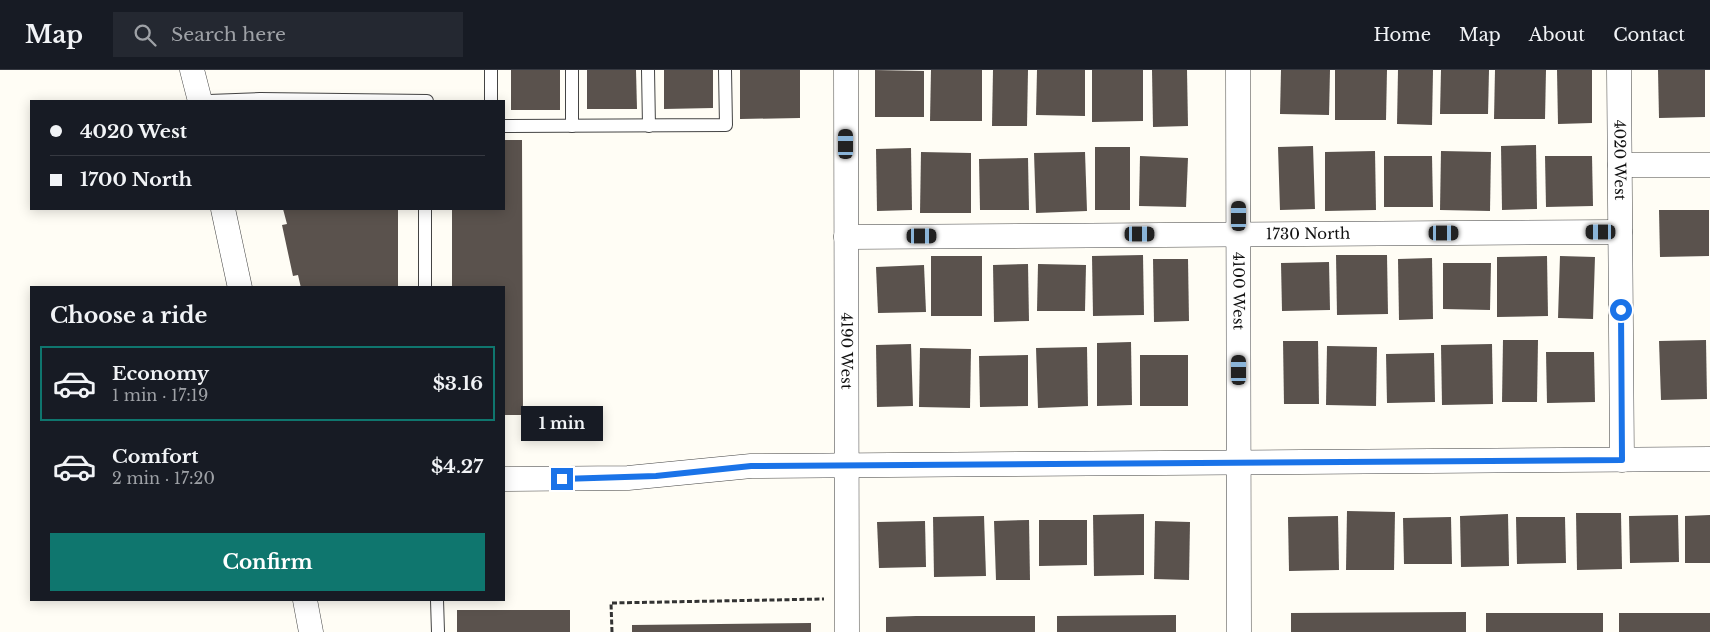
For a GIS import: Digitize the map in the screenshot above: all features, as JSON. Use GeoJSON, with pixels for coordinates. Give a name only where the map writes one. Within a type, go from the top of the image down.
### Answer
{"type":"FeatureCollection","features":[{"type":"Feature","properties":{"kind":"street"},"geometry":{"type":"LineString","coordinates":[[192,70],[200,100]]}},
{"type":"Feature","properties":{"kind":"street","name":"4190 West"},"geometry":{"type":"LineString","coordinates":[[846,70],[847,632]]}},
{"type":"Feature","properties":{"kind":"street","name":"4100 West"},"geometry":{"type":"LineString","coordinates":[[1238,70],[1239,632]]}},
{"type":"Feature","properties":{"kind":"street","name":"4020 West"},"geometry":{"type":"LineString","coordinates":[[1619,70],[1622,460]]}},
{"type":"Feature","properties":{"kind":"street"},"geometry":{"type":"LineString","coordinates":[[1620,166],[1710,165]]}},
{"type":"Feature","properties":{"kind":"street"},"geometry":{"type":"LineString","coordinates":[[223,210],[240,286]]}},
{"type":"Feature","properties":{"kind":"street","name":"1730 North"},"geometry":{"type":"LineString","coordinates":[[846,237],[1620,232]]}},
{"type":"Feature","properties":{"kind":"street"},"geometry":{"type":"LineString","coordinates":[[505,479],[628,478],[751,466],[1710,459]]}},
{"type":"Feature","properties":{"kind":"street"},"geometry":{"type":"LineString","coordinates":[[305,601],[311,632]]}},
{"type":"Feature","properties":{"kind":"lane"},"geometry":{"type":"LineString","coordinates":[[491,70],[491,100]]}},
{"type":"Feature","properties":{"kind":"lane"},"geometry":{"type":"LineString","coordinates":[[572,70],[572,126]]}},
{"type":"Feature","properties":{"kind":"lane"},"geometry":{"type":"LineString","coordinates":[[648,70],[649,126]]}},
{"type":"Feature","properties":{"kind":"lane"},"geometry":{"type":"LineString","coordinates":[[505,126],[726,125],[725,70]]}},
{"type":"Feature","properties":{"kind":"lane"},"geometry":{"type":"LineString","coordinates":[[234,100],[342,100]]}},
{"type":"Feature","properties":{"kind":"lane"},"geometry":{"type":"LineString","coordinates":[[425,210],[425,286]]}},
{"type":"Feature","properties":{"kind":"lane"},"geometry":{"type":"LineString","coordinates":[[437,601],[438,632]]}},
{"type":"Feature","properties":{"kind":"path"},"geometry":{"type":"LineString","coordinates":[[612,632],[611,603],[828,599]]}},
{"type":"Feature","properties":{"kind":"building"},"geometry":{"type":"Polygon","coordinates":[[[511,70],[560,70],[560,110],[511,110],[511,70]]]}},
{"type":"Feature","properties":{"kind":"building"},"geometry":{"type":"Polygon","coordinates":[[[587,70],[636,70],[637,109],[587,109],[587,70]]]}},
{"type":"Feature","properties":{"kind":"building"},"geometry":{"type":"Polygon","coordinates":[[[664,70],[713,70],[713,108],[664,109],[664,70]]]}},
{"type":"Feature","properties":{"kind":"building"},"geometry":{"type":"Polygon","coordinates":[[[740,70],[800,70],[800,118],[740,119],[740,70]]]}},
{"type":"Feature","properties":{"kind":"building"},"geometry":{"type":"Polygon","coordinates":[[[875,70],[924,71],[924,117],[875,117],[875,70]]]}},
{"type":"Feature","properties":{"kind":"building"},"geometry":{"type":"Polygon","coordinates":[[[931,70],[982,70],[982,121],[930,121],[931,70]]]}},
{"type":"Feature","properties":{"kind":"building"},"geometry":{"type":"Polygon","coordinates":[[[993,70],[1028,70],[1027,126],[992,126],[993,70]]]}},
{"type":"Feature","properties":{"kind":"building"},"geometry":{"type":"Polygon","coordinates":[[[1037,70],[1085,70],[1085,116],[1036,115],[1037,70]]]}},
{"type":"Feature","properties":{"kind":"building"},"geometry":{"type":"Polygon","coordinates":[[[1092,70],[1143,70],[1143,121],[1092,122],[1092,70]]]}},
{"type":"Feature","properties":{"kind":"building"},"geometry":{"type":"Polygon","coordinates":[[[1152,70],[1187,70],[1188,126],[1153,127],[1152,70]]]}},
{"type":"Feature","properties":{"kind":"building"},"geometry":{"type":"Polygon","coordinates":[[[1281,70],[1330,70],[1329,115],[1280,114],[1281,70]]]}},
{"type":"Feature","properties":{"kind":"building"},"geometry":{"type":"Polygon","coordinates":[[[1335,70],[1387,70],[1386,120],[1335,120],[1335,70]]]}},
{"type":"Feature","properties":{"kind":"building"},"geometry":{"type":"Polygon","coordinates":[[[1398,70],[1433,70],[1432,125],[1397,124],[1398,70]]]}},
{"type":"Feature","properties":{"kind":"building"},"geometry":{"type":"Polygon","coordinates":[[[1441,70],[1489,70],[1488,114],[1440,114],[1441,70]]]}},
{"type":"Feature","properties":{"kind":"building"},"geometry":{"type":"Polygon","coordinates":[[[1495,70],[1546,70],[1545,119],[1494,119],[1495,70]]]}},
{"type":"Feature","properties":{"kind":"building"},"geometry":{"type":"Polygon","coordinates":[[[1557,70],[1592,70],[1592,123],[1558,124],[1557,70]]]}},
{"type":"Feature","properties":{"kind":"building"},"geometry":{"type":"Polygon","coordinates":[[[1658,70],[1705,70],[1705,117],[1659,118],[1658,70]]]}},
{"type":"Feature","properties":{"kind":"building"},"geometry":{"type":"Polygon","coordinates":[[[505,140],[522,140],[523,415],[505,415],[505,286],[452,286],[452,210],[505,210],[505,140]]]}},
{"type":"Feature","properties":{"kind":"building"},"geometry":{"type":"Polygon","coordinates":[[[1536,145],[1537,209],[1502,210],[1501,146],[1536,145]]]}},
{"type":"Feature","properties":{"kind":"building"},"geometry":{"type":"Polygon","coordinates":[[[1313,146],[1315,209],[1280,210],[1278,147],[1313,146]]]}},
{"type":"Feature","properties":{"kind":"building"},"geometry":{"type":"Polygon","coordinates":[[[1095,147],[1130,147],[1130,210],[1095,210],[1095,147]]]}},
{"type":"Feature","properties":{"kind":"building"},"geometry":{"type":"Polygon","coordinates":[[[911,148],[912,210],[877,211],[876,149],[911,148]]]}},
{"type":"Feature","properties":{"kind":"building"},"geometry":{"type":"Polygon","coordinates":[[[1375,151],[1376,210],[1325,211],[1325,152],[1375,151]]]}},
{"type":"Feature","properties":{"kind":"building"},"geometry":{"type":"Polygon","coordinates":[[[1441,151],[1491,152],[1490,211],[1440,210],[1441,151]]]}},
{"type":"Feature","properties":{"kind":"building"},"geometry":{"type":"Polygon","coordinates":[[[921,152],[971,153],[971,213],[920,213],[921,152]]]}},
{"type":"Feature","properties":{"kind":"building"},"geometry":{"type":"Polygon","coordinates":[[[1085,152],[1087,211],[1036,213],[1034,153],[1085,152]]]}},
{"type":"Feature","properties":{"kind":"building"},"geometry":{"type":"Polygon","coordinates":[[[1140,156],[1188,158],[1186,207],[1139,206],[1140,156]]]}},
{"type":"Feature","properties":{"kind":"building"},"geometry":{"type":"Polygon","coordinates":[[[1384,156],[1432,156],[1433,207],[1384,207],[1384,156]]]}},
{"type":"Feature","properties":{"kind":"building"},"geometry":{"type":"Polygon","coordinates":[[[1545,156],[1592,156],[1593,206],[1546,207],[1545,156]]]}},
{"type":"Feature","properties":{"kind":"building"},"geometry":{"type":"Polygon","coordinates":[[[1028,158],[1029,210],[980,210],[979,159],[1028,158]]]}},
{"type":"Feature","properties":{"kind":"building"},"geometry":{"type":"Polygon","coordinates":[[[283,210],[398,210],[398,286],[301,286],[298,275],[293,276],[282,225],[287,224],[283,210]]]}},
{"type":"Feature","properties":{"kind":"building"},"geometry":{"type":"Polygon","coordinates":[[[1659,210],[1709,210],[1709,256],[1660,257],[1659,210]]]}},
{"type":"Feature","properties":{"kind":"building"},"geometry":{"type":"Polygon","coordinates":[[[1143,255],[1144,315],[1093,316],[1092,256],[1143,255]]]}},
{"type":"Feature","properties":{"kind":"building"},"geometry":{"type":"Polygon","coordinates":[[[1336,255],[1387,255],[1388,314],[1337,315],[1336,255]]]}},
{"type":"Feature","properties":{"kind":"building"},"geometry":{"type":"Polygon","coordinates":[[[931,256],[982,256],[982,316],[931,316],[931,256]]]}},
{"type":"Feature","properties":{"kind":"building"},"geometry":{"type":"Polygon","coordinates":[[[1547,256],[1548,316],[1497,317],[1497,257],[1547,256]]]}},
{"type":"Feature","properties":{"kind":"building"},"geometry":{"type":"Polygon","coordinates":[[[1560,256],[1595,257],[1593,319],[1558,318],[1560,256]]]}},
{"type":"Feature","properties":{"kind":"building"},"geometry":{"type":"Polygon","coordinates":[[[1432,258],[1433,319],[1399,320],[1398,259],[1432,258]]]}},
{"type":"Feature","properties":{"kind":"building"},"geometry":{"type":"Polygon","coordinates":[[[1153,259],[1188,259],[1189,321],[1154,322],[1153,259]]]}},
{"type":"Feature","properties":{"kind":"building"},"geometry":{"type":"Polygon","coordinates":[[[1329,262],[1330,310],[1282,311],[1281,263],[1329,262]]]}},
{"type":"Feature","properties":{"kind":"building"},"geometry":{"type":"Polygon","coordinates":[[[1443,263],[1491,263],[1490,310],[1443,309],[1443,263]]]}},
{"type":"Feature","properties":{"kind":"building"},"geometry":{"type":"Polygon","coordinates":[[[1028,264],[1029,321],[994,322],[993,265],[1028,264]]]}},
{"type":"Feature","properties":{"kind":"building"},"geometry":{"type":"Polygon","coordinates":[[[1038,264],[1086,265],[1085,311],[1037,311],[1038,264]]]}},
{"type":"Feature","properties":{"kind":"building"},"geometry":{"type":"Polygon","coordinates":[[[924,265],[926,312],[878,313],[876,267],[924,265]]]}},
{"type":"Feature","properties":{"kind":"building"},"geometry":{"type":"Polygon","coordinates":[[[1503,340],[1538,340],[1537,402],[1502,402],[1503,340]]]}},
{"type":"Feature","properties":{"kind":"building"},"geometry":{"type":"Polygon","coordinates":[[[1706,340],[1707,399],[1661,400],[1659,341],[1706,340]]]}},
{"type":"Feature","properties":{"kind":"building"},"geometry":{"type":"Polygon","coordinates":[[[1283,341],[1318,341],[1319,404],[1284,404],[1283,341]]]}},
{"type":"Feature","properties":{"kind":"building"},"geometry":{"type":"Polygon","coordinates":[[[1131,342],[1132,405],[1097,406],[1097,343],[1131,342]]]}},
{"type":"Feature","properties":{"kind":"building"},"geometry":{"type":"Polygon","coordinates":[[[911,344],[913,406],[877,407],[876,345],[911,344]]]}},
{"type":"Feature","properties":{"kind":"building"},"geometry":{"type":"Polygon","coordinates":[[[1492,344],[1493,404],[1442,405],[1441,345],[1492,344]]]}},
{"type":"Feature","properties":{"kind":"building"},"geometry":{"type":"Polygon","coordinates":[[[1327,346],[1377,347],[1376,406],[1326,405],[1327,346]]]}},
{"type":"Feature","properties":{"kind":"building"},"geometry":{"type":"Polygon","coordinates":[[[1087,347],[1088,406],[1038,408],[1036,348],[1087,347]]]}},
{"type":"Feature","properties":{"kind":"building"},"geometry":{"type":"Polygon","coordinates":[[[920,348],[971,349],[970,408],[919,407],[920,348]]]}},
{"type":"Feature","properties":{"kind":"building"},"geometry":{"type":"Polygon","coordinates":[[[1546,352],[1594,352],[1595,402],[1547,403],[1546,352]]]}},
{"type":"Feature","properties":{"kind":"building"},"geometry":{"type":"Polygon","coordinates":[[[1434,353],[1435,402],[1387,403],[1386,354],[1434,353]]]}},
{"type":"Feature","properties":{"kind":"building"},"geometry":{"type":"Polygon","coordinates":[[[1028,355],[1028,406],[980,407],[979,356],[1028,355]]]}},
{"type":"Feature","properties":{"kind":"building"},"geometry":{"type":"Polygon","coordinates":[[[1140,355],[1188,355],[1188,406],[1140,406],[1140,355]]]}},
{"type":"Feature","properties":{"kind":"building"},"geometry":{"type":"Polygon","coordinates":[[[1347,511],[1395,512],[1394,570],[1346,570],[1347,511]]]}},
{"type":"Feature","properties":{"kind":"building"},"geometry":{"type":"Polygon","coordinates":[[[1576,513],[1621,513],[1622,569],[1577,570],[1576,513]]]}},
{"type":"Feature","properties":{"kind":"building"},"geometry":{"type":"Polygon","coordinates":[[[1144,514],[1144,575],[1094,576],[1093,515],[1144,514]]]}},
{"type":"Feature","properties":{"kind":"building"},"geometry":{"type":"Polygon","coordinates":[[[1508,514],[1509,566],[1461,567],[1460,516],[1508,514]]]}},
{"type":"Feature","properties":{"kind":"building"},"geometry":{"type":"Polygon","coordinates":[[[1678,515],[1679,562],[1630,563],[1629,516],[1678,515]]]}},
{"type":"Feature","properties":{"kind":"building"},"geometry":{"type":"Polygon","coordinates":[[[1710,515],[1710,563],[1685,563],[1685,516],[1710,515]]]}},
{"type":"Feature","properties":{"kind":"building"},"geometry":{"type":"Polygon","coordinates":[[[984,516],[986,576],[934,577],[933,517],[984,516]]]}},
{"type":"Feature","properties":{"kind":"building"},"geometry":{"type":"Polygon","coordinates":[[[1338,516],[1339,570],[1289,571],[1288,517],[1338,516]]]}},
{"type":"Feature","properties":{"kind":"building"},"geometry":{"type":"Polygon","coordinates":[[[1451,517],[1452,564],[1404,564],[1403,518],[1451,517]]]}},
{"type":"Feature","properties":{"kind":"building"},"geometry":{"type":"Polygon","coordinates":[[[1516,517],[1565,517],[1566,563],[1517,564],[1516,517]]]}},
{"type":"Feature","properties":{"kind":"building"},"geometry":{"type":"Polygon","coordinates":[[[1029,520],[1030,580],[996,580],[994,521],[1029,520]]]}},
{"type":"Feature","properties":{"kind":"building"},"geometry":{"type":"Polygon","coordinates":[[[1039,520],[1087,520],[1087,565],[1039,566],[1039,520]]]}},
{"type":"Feature","properties":{"kind":"building"},"geometry":{"type":"Polygon","coordinates":[[[925,521],[926,567],[879,568],[877,522],[925,521]]]}},
{"type":"Feature","properties":{"kind":"building"},"geometry":{"type":"Polygon","coordinates":[[[1155,521],[1190,522],[1189,580],[1154,579],[1155,521]]]}},
{"type":"Feature","properties":{"kind":"building"},"geometry":{"type":"Polygon","coordinates":[[[457,610],[570,610],[570,632],[457,632],[457,610]]]}},
{"type":"Feature","properties":{"kind":"building"},"geometry":{"type":"Polygon","coordinates":[[[1466,612],[1466,632],[1291,632],[1291,613],[1466,612]]]}},
{"type":"Feature","properties":{"kind":"building"},"geometry":{"type":"Polygon","coordinates":[[[1486,613],[1603,613],[1603,632],[1486,632],[1486,613]]]}},
{"type":"Feature","properties":{"kind":"building"},"geometry":{"type":"Polygon","coordinates":[[[1619,613],[1710,613],[1710,632],[1619,632],[1619,613]]]}},
{"type":"Feature","properties":{"kind":"building"},"geometry":{"type":"Polygon","coordinates":[[[1176,615],[1176,632],[1057,632],[1057,616],[1176,615]]]}},
{"type":"Feature","properties":{"kind":"building"},"geometry":{"type":"Polygon","coordinates":[[[1035,616],[1035,632],[886,632],[886,617],[1035,616]]]}},
{"type":"Feature","properties":{"kind":"building"},"geometry":{"type":"Polygon","coordinates":[[[811,623],[811,632],[632,632],[632,625],[811,623]]]}},
{"type":"Feature","properties":{"kind":"route"},"geometry":{"type":"LineString","coordinates":[[562,479],[628,478],[751,466],[1622,460],[1621,310]]}}]}
